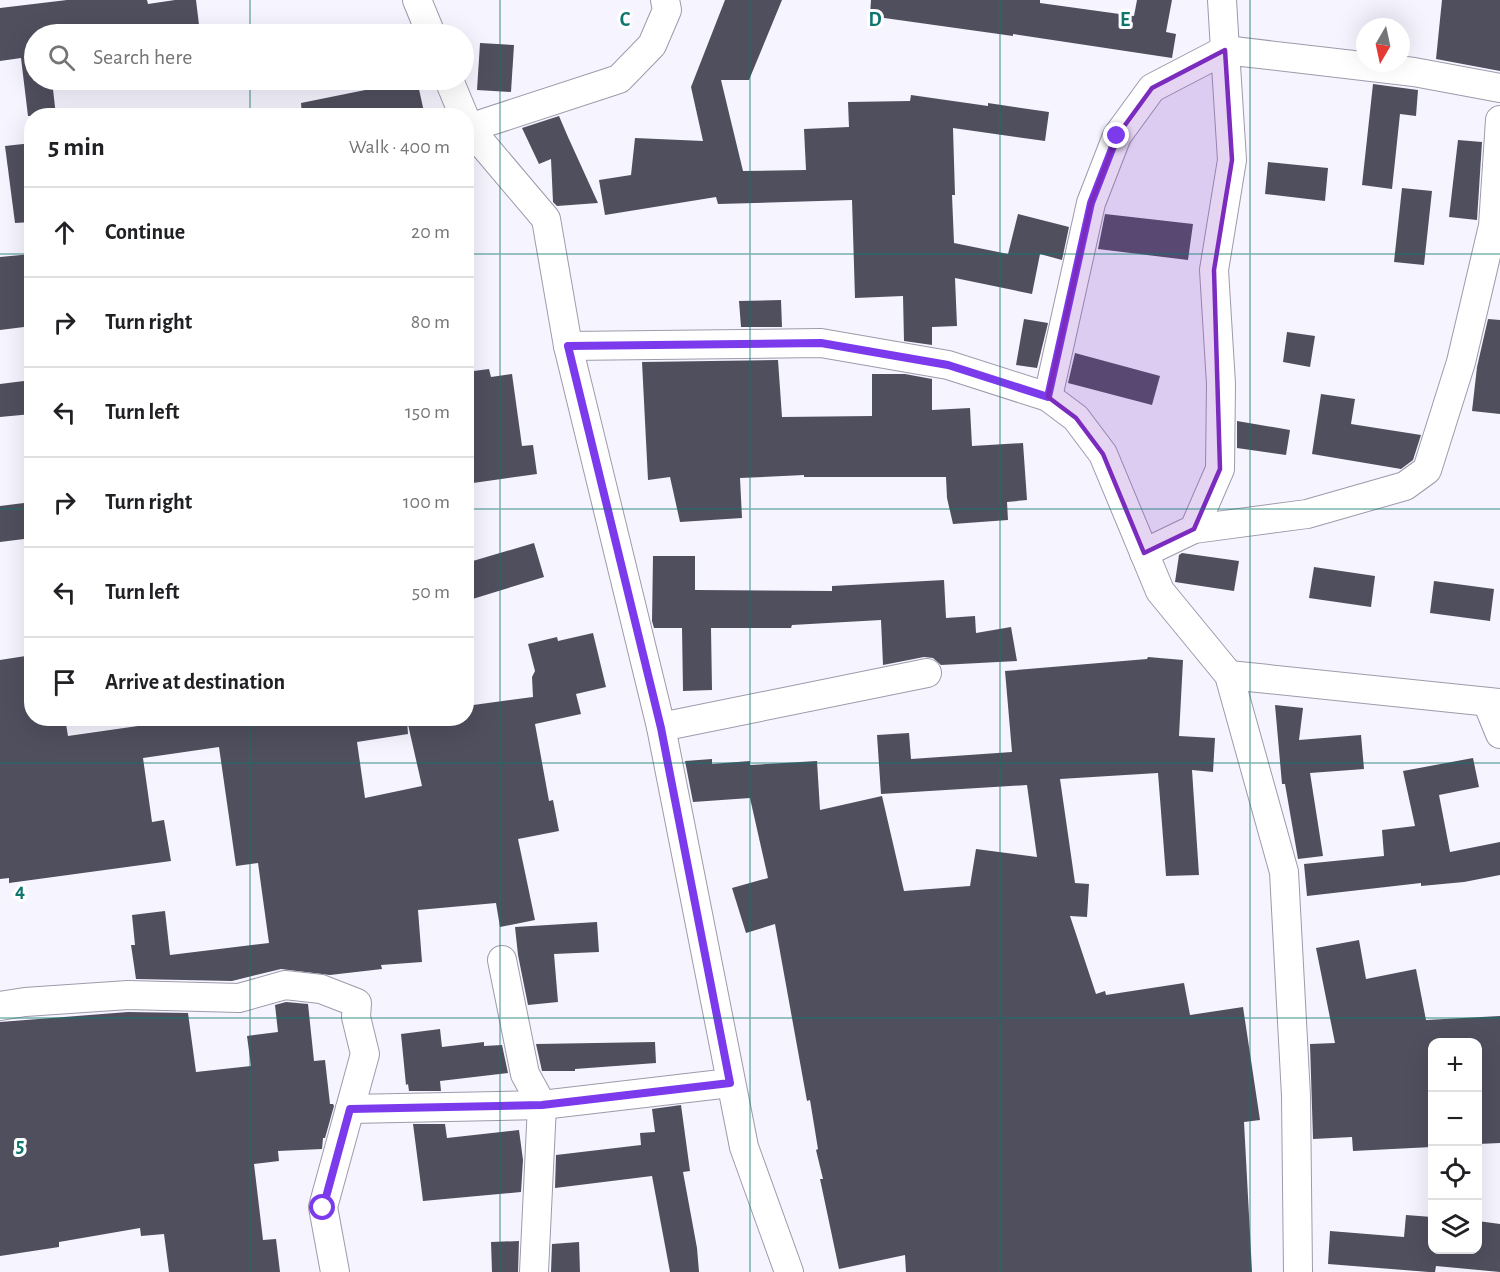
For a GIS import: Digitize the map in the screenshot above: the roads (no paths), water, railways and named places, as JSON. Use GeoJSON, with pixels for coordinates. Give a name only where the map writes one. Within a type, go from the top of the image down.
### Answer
{"type":"FeatureCollection","features":[{"type":"Feature","properties":{"kind":"street"},"geometry":{"type":"LineString","coordinates":[[417,0],[427,24]]}},
{"type":"Feature","properties":{"kind":"street"},"geometry":{"type":"LineString","coordinates":[[474,120],[619,79],[652,45],[666,10],[666,0]]}},
{"type":"Feature","properties":{"kind":"street"},"geometry":{"type":"LineString","coordinates":[[1194,529],[1220,469],[1221,384],[1214,270],[1232,160],[1222,0]]}},
{"type":"Feature","properties":{"kind":"street"},"geometry":{"type":"LineString","coordinates":[[1048,397],[1091,203],[1117,136],[1152,88],[1225,50],[1414,72],[1500,88]]}},
{"type":"Feature","properties":{"kind":"street"},"geometry":{"type":"LineString","coordinates":[[453,90],[460,108]]}},
{"type":"Feature","properties":{"kind":"street"},"geometry":{"type":"LineString","coordinates":[[1144,553],[1194,529],[1308,514],[1405,486],[1427,470],[1461,362],[1496,226],[1500,120]]}},
{"type":"Feature","properties":{"kind":"street"},"geometry":{"type":"LineString","coordinates":[[474,132],[546,219],[568,346],[661,728],[744,1147],[789,1272]]}},
{"type":"Feature","properties":{"kind":"street"},"geometry":{"type":"LineString","coordinates":[[568,346],[821,343],[948,365],[1048,397],[1076,418],[1103,454],[1160,591],[1229,675],[1284,872],[1296,1096],[1298,1272]]}},
{"type":"Feature","properties":{"kind":"street"},"geometry":{"type":"LineString","coordinates":[[661,728],[927,673]]}},
{"type":"Feature","properties":{"kind":"street"},"geometry":{"type":"LineString","coordinates":[[1229,675],[1493,703],[1500,734]]}},
{"type":"Feature","properties":{"kind":"street"},"geometry":{"type":"LineString","coordinates":[[502,960],[525,1074],[542,1105],[534,1272]]}},
{"type":"Feature","properties":{"kind":"street"},"geometry":{"type":"LineString","coordinates":[[0,1006],[25,1002],[128,995],[239,998],[285,985],[321,989],[357,1003],[356,1017],[365,1054],[323,1208],[335,1272]]}},
{"type":"Feature","properties":{"kind":"street"},"geometry":{"type":"LineString","coordinates":[[350,1109],[542,1105],[730,1083]]}}]}
